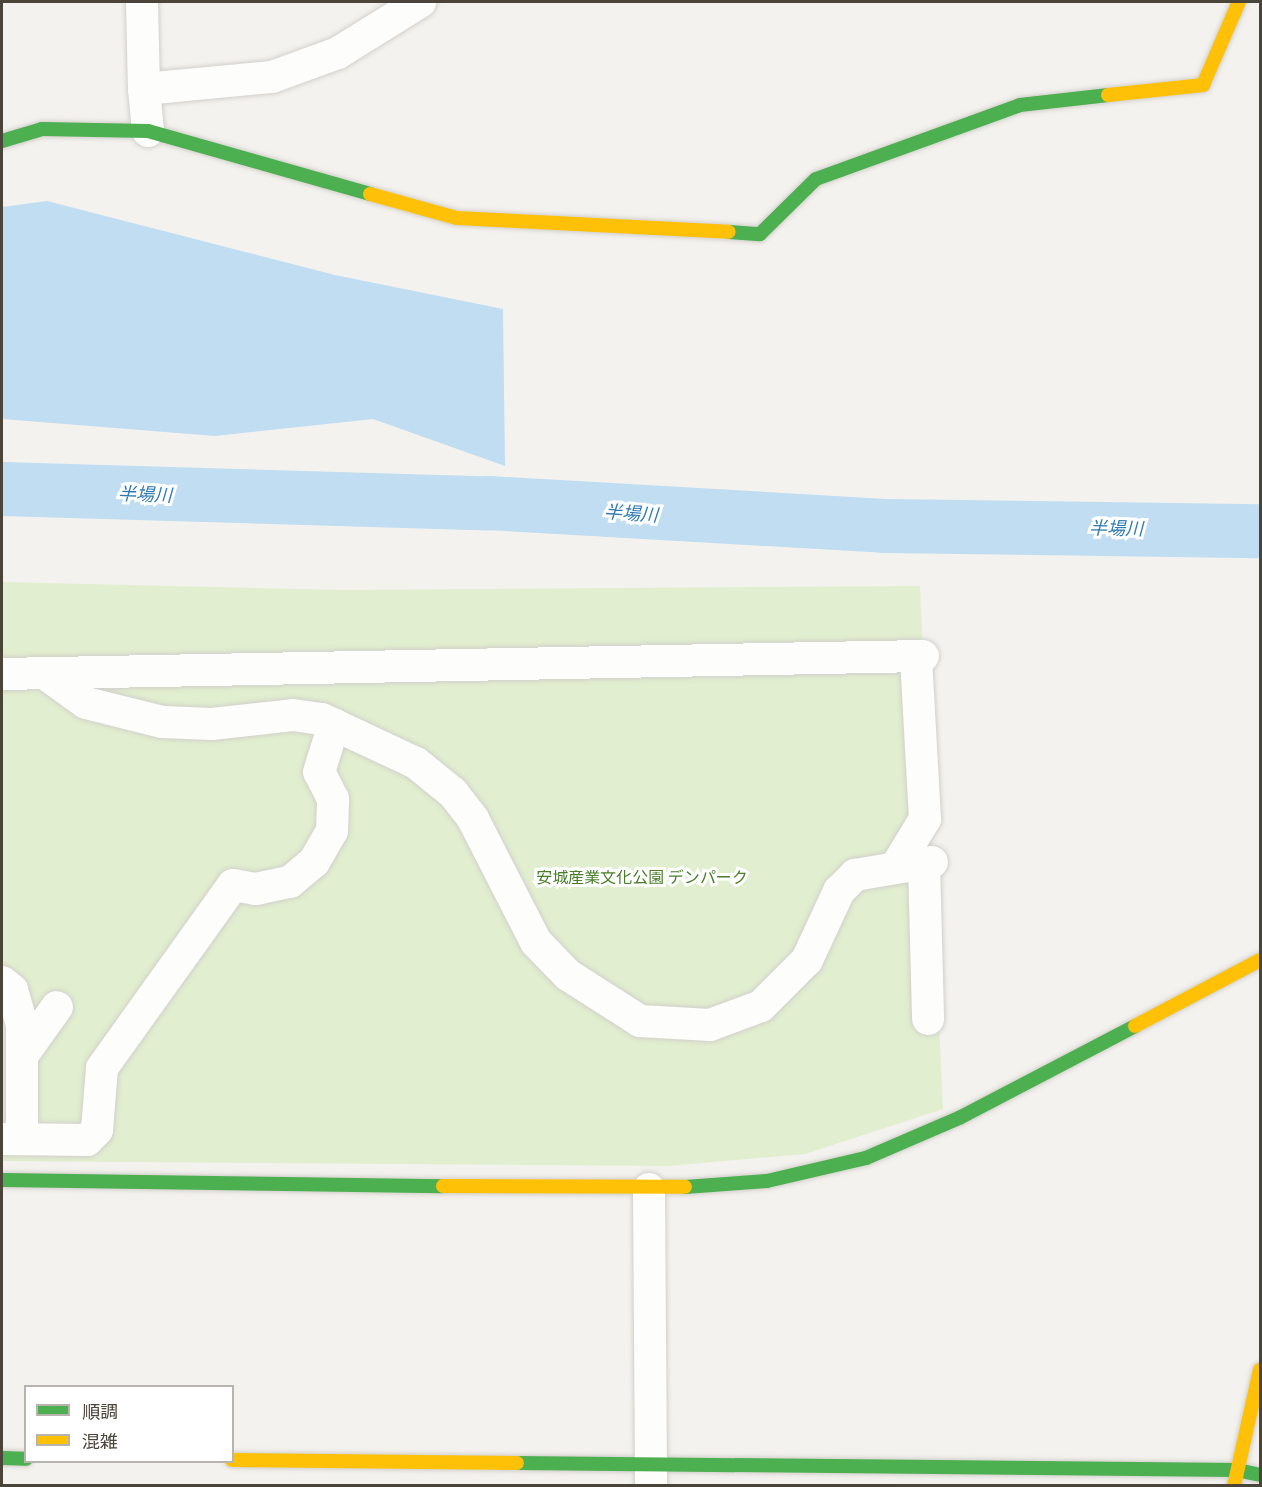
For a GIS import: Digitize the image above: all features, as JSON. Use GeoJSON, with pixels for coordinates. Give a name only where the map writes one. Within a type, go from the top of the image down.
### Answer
{"type":"FeatureCollection","features":[{"type":"Feature","properties":{"kind":"street"},"geometry":{"type":"LineString","coordinates":[[142,2],[144,89],[148,131]]}},
{"type":"Feature","properties":{"kind":"street"},"geometry":{"type":"LineString","coordinates":[[144,89],[272,77],[338,53],[420,2]]}},
{"type":"Feature","properties":{"kind":"street"},"geometry":{"type":"LineString","coordinates":[[2,141],[42,129],[148,131],[457,218],[760,234],[816,179],[1020,105],[1203,85],[1239,2]]}},
{"type":"Feature","properties":{"kind":"street"},"geometry":{"type":"LineString","coordinates":[[2,674],[47,675],[919,657],[925,819],[918,863],[928,1019]]}},
{"type":"Feature","properties":{"kind":"street"},"geometry":{"type":"LineString","coordinates":[[47,675],[86,703],[162,722],[212,724],[293,715],[334,724],[416,763],[453,794],[496,858],[536,942],[568,975],[639,1021],[710,1025],[761,1006],[807,960],[839,891],[855,875],[918,863]]}},
{"type":"Feature","properties":{"kind":"street"},"geometry":{"type":"LineString","coordinates":[[2,982],[12,990],[22,1024],[22,1056],[12,1139],[87,1140],[97,1130],[102,1068],[233,885],[256,889],[290,882],[314,862],[332,831],[333,799],[319,772],[334,724]]}},
{"type":"Feature","properties":{"kind":"street"},"geometry":{"type":"LineString","coordinates":[[2,1180],[649,1189],[767,1181],[866,1158],[961,1117],[1260,960]]}},
{"type":"Feature","properties":{"kind":"street"},"geometry":{"type":"LineString","coordinates":[[22,1056],[57,1007]]}},
{"type":"Feature","properties":{"kind":"street"},"geometry":{"type":"LineString","coordinates":[[649,1189],[651,1475]]}},
{"type":"Feature","properties":{"kind":"street"},"geometry":{"type":"LineString","coordinates":[[1234,1485],[1260,1371]]}},
{"type":"Feature","properties":{"kind":"street"},"geometry":{"type":"LineString","coordinates":[[2,1458],[24,1459]]}},
{"type":"Feature","properties":{"kind":"street"},"geometry":{"type":"LineString","coordinates":[[234,1460],[651,1475],[1237,1470],[1260,1476]]}},
{"type":"Feature","properties":{"kind":"green space","name":"安城産業文化公園 デンパーク"},"geometry":{"type":"Polygon","coordinates":[[[2,582],[344,590],[920,586],[943,1109],[805,1154],[667,1166],[2,1161],[2,582]]]}},
{"type":"Feature","properties":{"kind":"water"},"geometry":{"type":"Polygon","coordinates":[[[47,201],[335,275],[503,309],[505,466],[373,419],[215,436],[2,419],[2,207],[47,201]]]}},
{"type":"Feature","properties":{"kind":"waterway","name":"半場川"},"geometry":{"type":"LineString","coordinates":[[2,489],[488,503],[884,526],[1260,531]]}},
{"type":"Feature","properties":{"kind":"traffic: fast"},"geometry":{"type":"LineString","coordinates":[[729,232],[760,234],[816,179],[1020,105],[1108,95]]}},
{"type":"Feature","properties":{"kind":"traffic: fast"},"geometry":{"type":"LineString","coordinates":[[2,141],[42,129],[148,131],[370,194]]}},
{"type":"Feature","properties":{"kind":"traffic: fast"},"geometry":{"type":"LineString","coordinates":[[685,1187],[767,1181],[866,1158],[961,1117],[1135,1026]]}},
{"type":"Feature","properties":{"kind":"traffic: fast"},"geometry":{"type":"LineString","coordinates":[[2,1180],[443,1186]]}},
{"type":"Feature","properties":{"kind":"traffic: fast"},"geometry":{"type":"LineString","coordinates":[[2,1458],[24,1459]]}},
{"type":"Feature","properties":{"kind":"traffic: fast"},"geometry":{"type":"LineString","coordinates":[[517,1463],[1237,1470],[1260,1475]]}},
{"type":"Feature","properties":{"kind":"traffic: slow"},"geometry":{"type":"LineString","coordinates":[[1108,95],[1203,85],[1239,2]]}},
{"type":"Feature","properties":{"kind":"traffic: slow"},"geometry":{"type":"LineString","coordinates":[[370,194],[457,218],[729,232]]}},
{"type":"Feature","properties":{"kind":"traffic: slow"},"geometry":{"type":"LineString","coordinates":[[1135,1026],[1260,960]]}},
{"type":"Feature","properties":{"kind":"traffic: slow"},"geometry":{"type":"LineString","coordinates":[[443,1186],[685,1187]]}},
{"type":"Feature","properties":{"kind":"traffic: slow"},"geometry":{"type":"LineString","coordinates":[[1234,1486],[1260,1370]]}},
{"type":"Feature","properties":{"kind":"traffic: slow"},"geometry":{"type":"LineString","coordinates":[[234,1460],[517,1463]]}}]}
